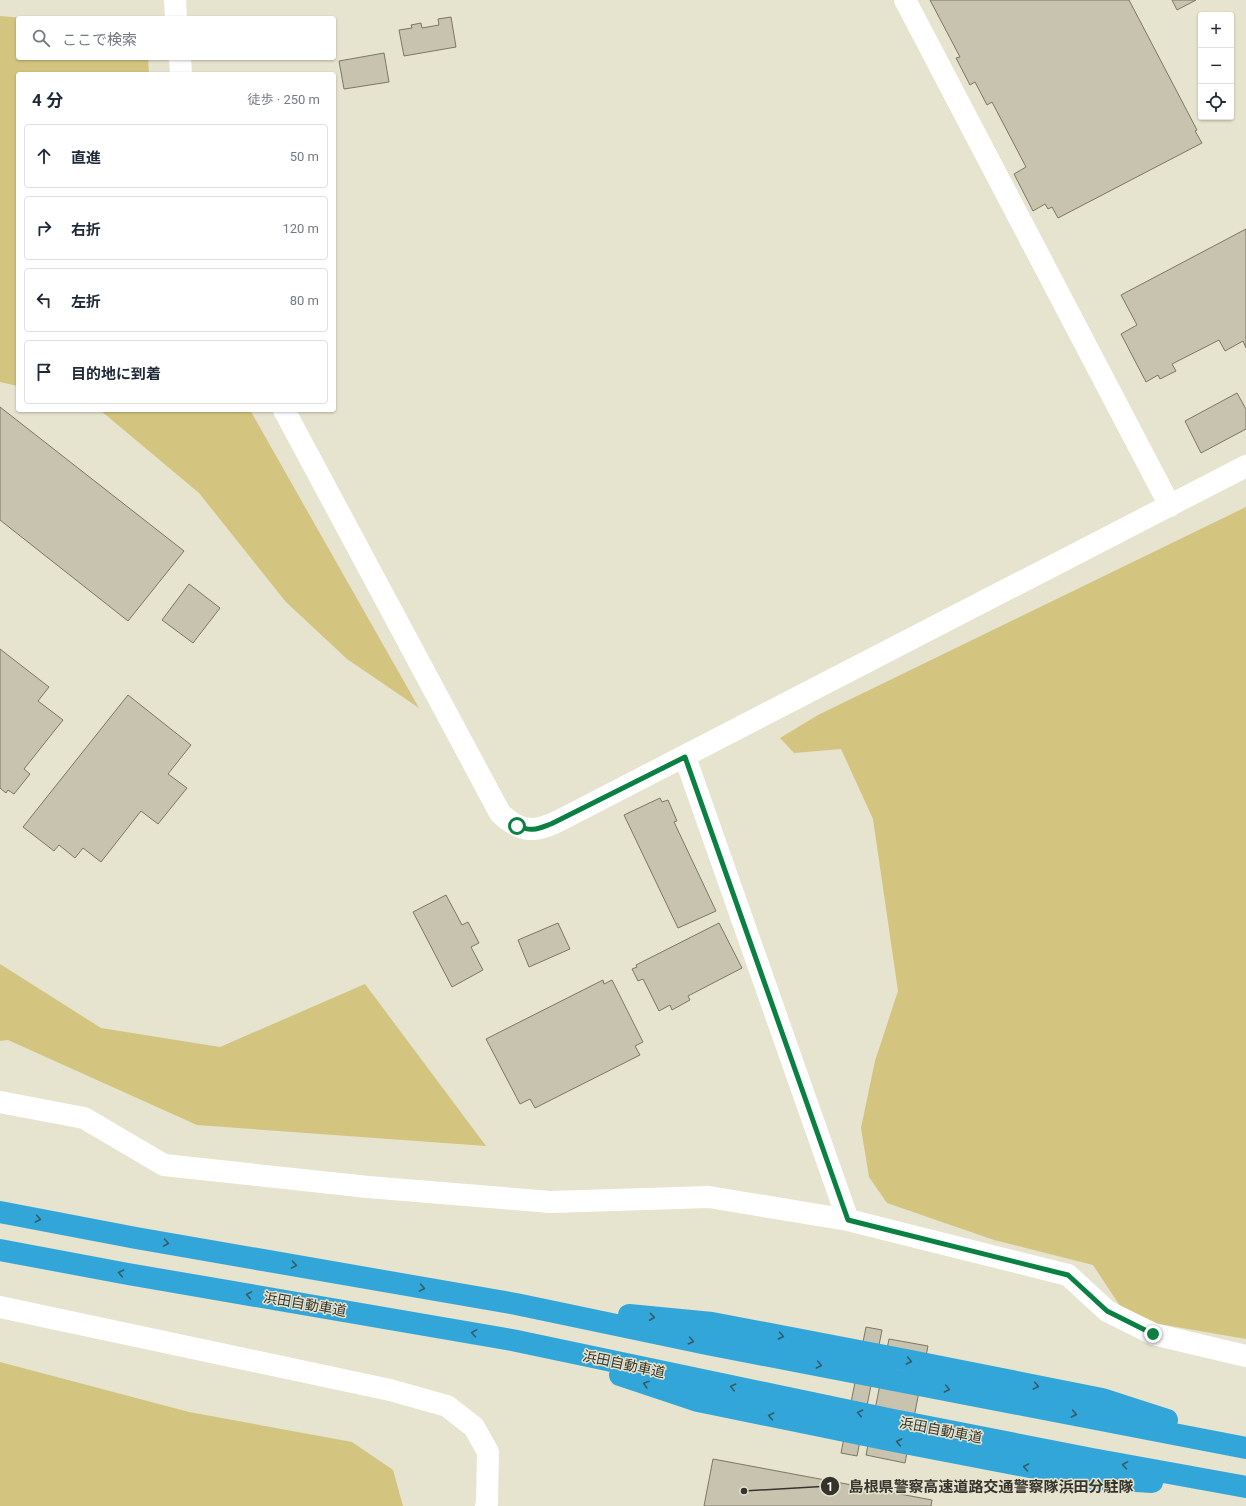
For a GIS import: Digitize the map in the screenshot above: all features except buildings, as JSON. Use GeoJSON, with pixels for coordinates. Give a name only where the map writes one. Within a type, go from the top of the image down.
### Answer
{"type":"FeatureCollection","features":[{"type":"Feature","properties":{"kind":"highway"},"geometry":{"type":"LineString","coordinates":[[0,1212],[136,1238],[516,1304],[712,1323],[1102,1399],[1246,1447]]}},
{"type":"Feature","properties":{"kind":"highway","name":"浜田自動車道"},"geometry":{"type":"LineString","coordinates":[[0,1250],[128,1274],[512,1340],[893,1420],[1246,1488]]}},
{"type":"Feature","properties":{"kind":"street"},"geometry":{"type":"LineString","coordinates":[[175,0],[176,16]]}},
{"type":"Feature","properties":{"kind":"street"},"geometry":{"type":"LineString","coordinates":[[905,0],[1170,506]]}},
{"type":"Feature","properties":{"kind":"street"},"geometry":{"type":"LineString","coordinates":[[180,60],[181,72]]}},
{"type":"Feature","properties":{"kind":"street"},"geometry":{"type":"LineString","coordinates":[[285,412],[500,814],[508,821],[528,830],[539,829],[551,824],[685,757],[1246,466]]}},
{"type":"Feature","properties":{"kind":"street"},"geometry":{"type":"LineString","coordinates":[[685,757],[848,1220]]}},
{"type":"Feature","properties":{"kind":"street"},"geometry":{"type":"LineString","coordinates":[[0,1102],[84,1118],[164,1165],[368,1187],[551,1202],[709,1197],[848,1220],[1068,1275],[1107,1311],[1153,1334],[1246,1356]]}},
{"type":"Feature","properties":{"kind":"street"},"geometry":{"type":"LineString","coordinates":[[0,1307],[390,1390],[447,1406],[474,1427],[488,1452],[486,1506]]}},
{"type":"Feature","properties":{"kind":"shaded area"},"geometry":{"type":"Polygon","coordinates":[[[0,16],[16,17],[16,60],[148,60],[149,72],[16,72],[16,386],[0,382],[0,16]]]}},
{"type":"Feature","properties":{"kind":"shaded area"},"geometry":{"type":"Polygon","coordinates":[[[102,412],[251,412],[419,708],[347,659],[286,602],[199,493],[102,412]]]}},
{"type":"Feature","properties":{"kind":"shaded area"},"geometry":{"type":"Polygon","coordinates":[[[1246,507],[1246,1339],[1159,1324],[1120,1306],[1093,1265],[994,1240],[887,1203],[869,1177],[861,1128],[875,1061],[898,991],[873,819],[841,749],[794,753],[780,738],[818,715],[1246,507]]]}},
{"type":"Feature","properties":{"kind":"shaded area"},"geometry":{"type":"Polygon","coordinates":[[[0,964],[101,1028],[220,1047],[365,984],[486,1146],[197,1125],[8,1040],[0,1041],[0,964]]]}},
{"type":"Feature","properties":{"kind":"shaded area"},"geometry":{"type":"Polygon","coordinates":[[[0,1362],[189,1412],[352,1442],[393,1470],[403,1506],[0,1506],[0,1362]]]}},
{"type":"Feature","properties":{"kind":"place","name":"島根県警察高速道路交通警察隊浜田分駐隊"},"geometry":{"type":"Point","coordinates":[744,1491]}},
{"type":"Feature","properties":{"kind":"route"},"geometry":{"type":"LineString","coordinates":[[517,826],[528,830],[539,829],[685,757],[848,1220],[1068,1275],[1107,1311],[1153,1334]]}}]}
